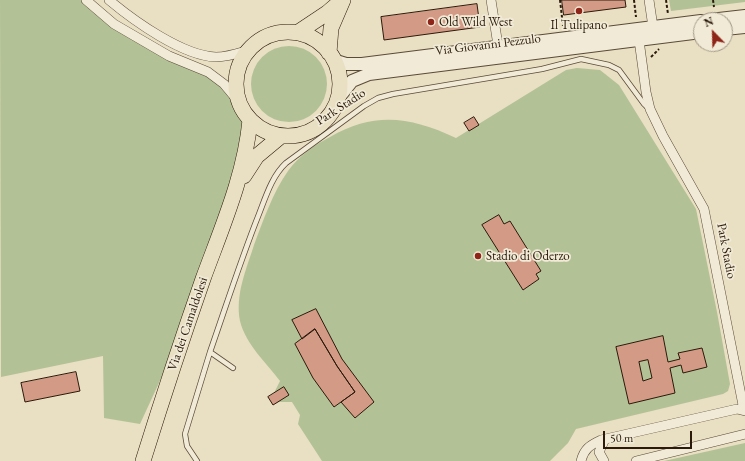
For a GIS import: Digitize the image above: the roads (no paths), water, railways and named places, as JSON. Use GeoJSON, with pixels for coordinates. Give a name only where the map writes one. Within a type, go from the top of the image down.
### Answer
{"type":"FeatureCollection","features":[{"type":"Feature","properties":{"kind":"main road"},"geometry":{"type":"LineString","coordinates":[[297,33],[327,13],[342,0]]}},
{"type":"Feature","properties":{"kind":"main road"},"geometry":{"type":"LineString","coordinates":[[331,57],[331,28],[342,0]]}},
{"type":"Feature","properties":{"kind":"main road"},"geometry":{"type":"LineString","coordinates":[[284,33],[297,33],[309,37],[320,44],[331,57],[339,76],[339,92],[337,100],[325,120],[312,130],[297,135],[281,136],[270,133],[250,120],[239,102],[236,88],[237,74],[241,61],[249,50],[259,41],[271,35],[284,33]]}},
{"type":"Feature","properties":{"kind":"main road","name":"Via dei Camaldolesi"},"geometry":{"type":"LineString","coordinates":[[143,461],[189,318],[236,188],[246,153],[250,120]]}},
{"type":"Feature","properties":{"kind":"main road","name":"Via dei Camaldolesi"},"geometry":{"type":"LineString","coordinates":[[236,188],[257,156],[281,136]]}},
{"type":"Feature","properties":{"kind":"street"},"geometry":{"type":"LineString","coordinates":[[86,0],[114,24],[169,56],[208,72],[224,84],[239,102]]}},
{"type":"Feature","properties":{"kind":"street"},"geometry":{"type":"LineString","coordinates":[[109,0],[126,14],[171,43],[200,55],[216,57],[232,56],[249,50]]}},
{"type":"Feature","properties":{"kind":"street"},"geometry":{"type":"LineString","coordinates":[[491,0],[499,52]]}},
{"type":"Feature","properties":{"kind":"street"},"geometry":{"type":"LineString","coordinates":[[650,0],[653,27]]}},
{"type":"Feature","properties":{"kind":"street"},"geometry":{"type":"LineString","coordinates":[[733,15],[745,16]]}},
{"type":"Feature","properties":{"kind":"street","name":"Via Giovanni Pezzulo"},"geometry":{"type":"LineString","coordinates":[[337,100],[352,81],[369,74],[653,27],[693,22]]}},
{"type":"Feature","properties":{"kind":"street"},"geometry":{"type":"LineString","coordinates":[[733,29],[745,27]]}},
{"type":"Feature","properties":{"kind":"street","name":"Via Giovanni Pezzulo"},"geometry":{"type":"LineString","coordinates":[[331,57],[346,64],[362,64],[639,40],[693,33]]}},
{"type":"Feature","properties":{"kind":"street","name":"Park Stadio"},"geometry":{"type":"LineString","coordinates":[[581,461],[587,448],[592,444],[605,439],[737,409],[744,410],[704,209],[662,136],[650,109],[646,92],[639,40]]}},
{"type":"Feature","properties":{"kind":"street"},"geometry":{"type":"LineString","coordinates":[[636,461],[743,435]]}},
{"type":"Feature","properties":{"kind":"street"},"geometry":{"type":"LineString","coordinates":[[604,461],[599,452],[605,439]]}},
{"type":"Feature","properties":{"kind":"lane","name":"Park Stadio"},"geometry":{"type":"LineString","coordinates":[[197,461],[187,446],[185,434],[210,352],[246,246],[278,170],[319,137],[378,98],[393,94],[542,69],[581,60],[609,65],[619,70],[644,104],[650,109]]}},
{"type":"Feature","properties":{"kind":"lane"},"geometry":{"type":"LineString","coordinates":[[210,352],[233,368]]}},
{"type":"Feature","properties":{"kind":"place","name":"Il Tulipano"},"geometry":{"type":"Point","coordinates":[579,11]}},
{"type":"Feature","properties":{"kind":"place","name":"Old Wild West"},"geometry":{"type":"Point","coordinates":[431,22]}},
{"type":"Feature","properties":{"kind":"place","name":"Stadio di Oderzo"},"geometry":{"type":"Point","coordinates":[478,256]}}]}
